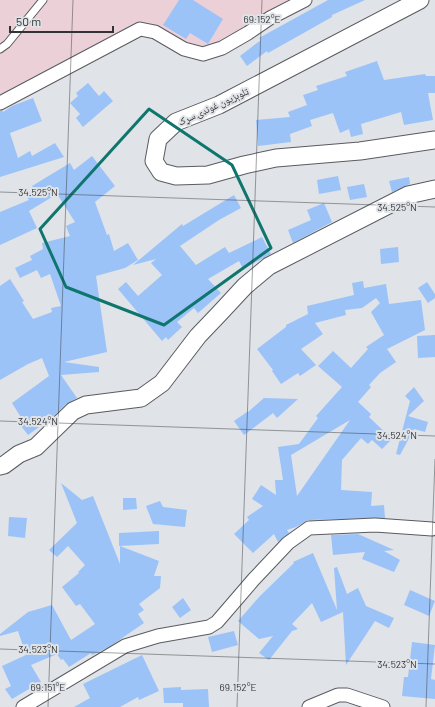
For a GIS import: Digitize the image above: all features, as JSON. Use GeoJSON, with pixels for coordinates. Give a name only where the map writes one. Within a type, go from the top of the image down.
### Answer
{"type":"FeatureCollection","features":[{"type":"Feature","properties":{"kind":"street"},"geometry":{"type":"LineString","coordinates":[[0,103],[140,29],[155,32],[184,49],[203,54],[222,48],[270,18],[305,0]]}},
{"type":"Feature","properties":{"kind":"street","name":"ټلوېزيون غونډۍ سړک"},"geometry":{"type":"LineString","coordinates":[[420,0],[219,105],[176,122],[158,139],[154,161],[161,172],[176,176],[208,175],[276,158],[360,151],[435,140]]}},
{"type":"Feature","properties":{"kind":"street"},"geometry":{"type":"LineString","coordinates":[[0,466],[4,466],[19,454],[36,447],[73,411],[86,405],[140,398],[162,383],[213,319],[246,286],[269,266],[408,195],[435,189]]}},
{"type":"Feature","properties":{"kind":"street"},"geometry":{"type":"LineString","coordinates":[[23,707],[125,646],[158,636],[209,627],[217,622],[254,579],[288,543],[309,528],[375,525],[432,529]]}},
{"type":"Feature","properties":{"kind":"street"},"geometry":{"type":"LineString","coordinates":[[309,707],[338,695],[347,695],[383,707]]}},
{"type":"Feature","properties":{"kind":"lane"},"geometry":{"type":"LineString","coordinates":[[0,49],[7,44],[43,0]]}},
{"type":"Feature","properties":{"kind":"highlighted area"},"geometry":{"type":"Polygon","coordinates":[[[149,109],[232,165],[271,248],[164,325],[66,287],[40,229],[149,109]]]}},
{"type":"Feature","properties":{"kind":"shaded area"},"geometry":{"type":"Polygon","coordinates":[[[0,0],[299,0],[203,54],[140,29],[0,103],[0,0]]]}},
{"type":"Feature","properties":{"kind":"building"},"geometry":{"type":"Polygon","coordinates":[[[179,0],[193,0],[223,19],[208,44],[190,33],[186,39],[163,25],[179,0]]]}},
{"type":"Feature","properties":{"kind":"building"},"geometry":{"type":"Polygon","coordinates":[[[328,0],[365,0],[332,15],[332,17],[268,53],[267,51],[247,66],[240,56],[261,40],[259,38],[328,0]]]}},
{"type":"Feature","properties":{"kind":"building"},"geometry":{"type":"Polygon","coordinates":[[[377,61],[384,80],[425,74],[426,76],[435,76],[435,93],[428,93],[433,120],[404,125],[401,112],[361,124],[363,134],[351,137],[349,129],[340,133],[333,113],[310,120],[312,126],[290,134],[291,142],[258,146],[256,120],[290,117],[288,112],[307,105],[303,95],[318,90],[316,86],[347,76],[345,72],[377,61]]]}},
{"type":"Feature","properties":{"kind":"building"},"geometry":{"type":"Polygon","coordinates":[[[88,83],[99,96],[104,91],[113,101],[83,127],[76,118],[80,114],[70,103],[78,96],[76,93],[88,83]]]}},
{"type":"Feature","properties":{"kind":"building"},"geometry":{"type":"Polygon","coordinates":[[[33,98],[42,121],[10,133],[18,158],[30,151],[32,156],[55,143],[64,157],[0,177],[0,111],[2,110],[3,112],[12,106],[33,98]]]}},
{"type":"Feature","properties":{"kind":"building"},"geometry":{"type":"Polygon","coordinates":[[[92,156],[115,186],[95,202],[107,235],[109,234],[114,251],[128,243],[138,260],[125,268],[96,276],[107,352],[64,362],[99,367],[99,372],[61,375],[77,398],[66,404],[53,417],[28,435],[18,422],[22,419],[12,403],[49,376],[42,358],[0,380],[0,286],[10,279],[33,319],[52,312],[51,308],[61,306],[50,274],[41,278],[37,270],[20,278],[15,268],[32,260],[30,256],[43,249],[42,243],[70,236],[66,226],[75,222],[57,194],[29,211],[37,228],[0,245],[0,212],[29,200],[26,196],[35,191],[32,186],[70,163],[74,170],[92,156]]]}},
{"type":"Feature","properties":{"kind":"building"},"geometry":{"type":"Polygon","coordinates":[[[338,176],[341,190],[319,194],[317,180],[338,176]]]}},
{"type":"Feature","properties":{"kind":"building"},"geometry":{"type":"Polygon","coordinates":[[[409,177],[410,184],[392,192],[389,181],[409,177]]]}},
{"type":"Feature","properties":{"kind":"building"},"geometry":{"type":"Polygon","coordinates":[[[364,184],[367,197],[350,200],[347,187],[364,184]]]}},
{"type":"Feature","properties":{"kind":"building"},"geometry":{"type":"Polygon","coordinates":[[[234,195],[241,208],[219,220],[180,246],[196,265],[225,247],[229,253],[262,237],[271,254],[243,269],[239,261],[208,279],[221,293],[198,313],[194,308],[177,322],[182,327],[168,340],[166,337],[162,341],[118,289],[126,282],[138,296],[162,275],[151,263],[156,259],[133,265],[182,224],[183,226],[234,195]]]}},
{"type":"Feature","properties":{"kind":"building"},"geometry":{"type":"Polygon","coordinates":[[[324,203],[332,222],[293,243],[288,230],[311,220],[307,210],[324,203]]]}},
{"type":"Feature","properties":{"kind":"building"},"geometry":{"type":"Polygon","coordinates":[[[398,247],[399,262],[381,264],[380,249],[398,247]]]}},
{"type":"Feature","properties":{"kind":"building"},"geometry":{"type":"Polygon","coordinates":[[[363,281],[364,288],[386,284],[389,304],[421,300],[425,330],[387,349],[396,362],[380,373],[369,385],[371,387],[358,402],[371,414],[369,417],[392,439],[382,449],[372,440],[368,444],[361,438],[342,460],[341,490],[372,492],[371,506],[384,505],[385,518],[308,520],[287,530],[289,533],[278,542],[274,534],[253,553],[234,534],[249,520],[247,517],[263,506],[252,499],[261,485],[276,495],[275,480],[283,480],[278,447],[299,444],[318,418],[316,416],[342,387],[318,366],[333,351],[351,368],[368,349],[366,347],[384,335],[371,312],[380,303],[376,298],[362,308],[345,310],[346,315],[315,323],[323,334],[301,349],[316,365],[300,376],[298,373],[281,384],[272,371],[273,370],[257,349],[286,327],[286,325],[308,314],[307,306],[354,295],[352,283],[363,281]],[[350,420],[291,455],[297,496],[350,420]]]}},
{"type":"Feature","properties":{"kind":"building"},"geometry":{"type":"Polygon","coordinates":[[[427,282],[435,294],[435,298],[428,303],[418,288],[427,282]]]}},
{"type":"Feature","properties":{"kind":"building"},"geometry":{"type":"Polygon","coordinates":[[[435,335],[435,357],[418,358],[417,336],[435,335]]]}},
{"type":"Feature","properties":{"kind":"building"},"geometry":{"type":"Polygon","coordinates":[[[414,387],[424,401],[408,416],[428,422],[425,432],[414,429],[400,455],[396,454],[410,401],[405,396],[414,387]]]}},
{"type":"Feature","properties":{"kind":"building"},"geometry":{"type":"Polygon","coordinates":[[[264,398],[298,399],[277,418],[273,413],[244,435],[234,421],[248,412],[264,398]]]}},
{"type":"Feature","properties":{"kind":"building"},"geometry":{"type":"Polygon","coordinates":[[[61,483],[82,500],[93,496],[120,564],[120,546],[159,561],[154,576],[161,576],[160,588],[139,604],[144,610],[138,614],[144,623],[109,647],[92,655],[91,653],[69,667],[57,654],[31,665],[41,682],[12,699],[5,689],[11,686],[2,666],[26,655],[18,631],[0,636],[0,634],[28,612],[52,605],[71,640],[95,624],[80,604],[76,606],[62,587],[79,573],[78,572],[85,565],[68,546],[57,557],[49,550],[77,523],[61,483]]]}},
{"type":"Feature","properties":{"kind":"building"},"geometry":{"type":"Polygon","coordinates":[[[123,498],[136,498],[137,509],[123,510],[123,498]]]}},
{"type":"Feature","properties":{"kind":"building"},"geometry":{"type":"Polygon","coordinates":[[[160,501],[163,507],[187,510],[185,527],[153,524],[146,506],[160,501]]]}},
{"type":"Feature","properties":{"kind":"building"},"geometry":{"type":"Polygon","coordinates":[[[9,517],[27,518],[25,538],[8,536],[9,517]]]}},
{"type":"Feature","properties":{"kind":"building"},"geometry":{"type":"Polygon","coordinates":[[[159,531],[159,544],[119,546],[119,533],[159,531]]]}},
{"type":"Feature","properties":{"kind":"building"},"geometry":{"type":"Polygon","coordinates":[[[358,534],[394,550],[384,551],[400,560],[394,572],[362,559],[365,552],[333,555],[331,535],[358,534]]]}},
{"type":"Feature","properties":{"kind":"building"},"geometry":{"type":"Polygon","coordinates":[[[313,553],[337,610],[334,568],[337,567],[347,594],[358,588],[366,606],[394,618],[389,628],[375,621],[346,665],[343,612],[321,622],[312,603],[292,624],[298,629],[292,631],[269,660],[259,653],[273,636],[259,639],[238,621],[260,596],[294,563],[293,562],[313,553]]]}},
{"type":"Feature","properties":{"kind":"building"},"geometry":{"type":"Polygon","coordinates":[[[410,590],[435,601],[429,616],[404,605],[410,590]]]}},
{"type":"Feature","properties":{"kind":"building"},"geometry":{"type":"Polygon","coordinates":[[[183,598],[191,610],[180,618],[172,607],[183,598]]]}},
{"type":"Feature","properties":{"kind":"building"},"geometry":{"type":"Polygon","coordinates":[[[234,631],[238,645],[212,652],[208,637],[234,631]]]}},
{"type":"Feature","properties":{"kind":"building"},"geometry":{"type":"Polygon","coordinates":[[[412,642],[435,645],[431,679],[435,680],[435,699],[402,696],[404,677],[408,677],[412,642]]]}},
{"type":"Feature","properties":{"kind":"building"},"geometry":{"type":"Polygon","coordinates":[[[142,655],[159,691],[139,700],[138,697],[120,707],[74,707],[90,698],[83,684],[142,655]]]}},
{"type":"Feature","properties":{"kind":"building"},"geometry":{"type":"Polygon","coordinates":[[[181,687],[181,690],[208,689],[209,707],[183,707],[183,703],[164,703],[163,688],[181,687]]]}}]}
